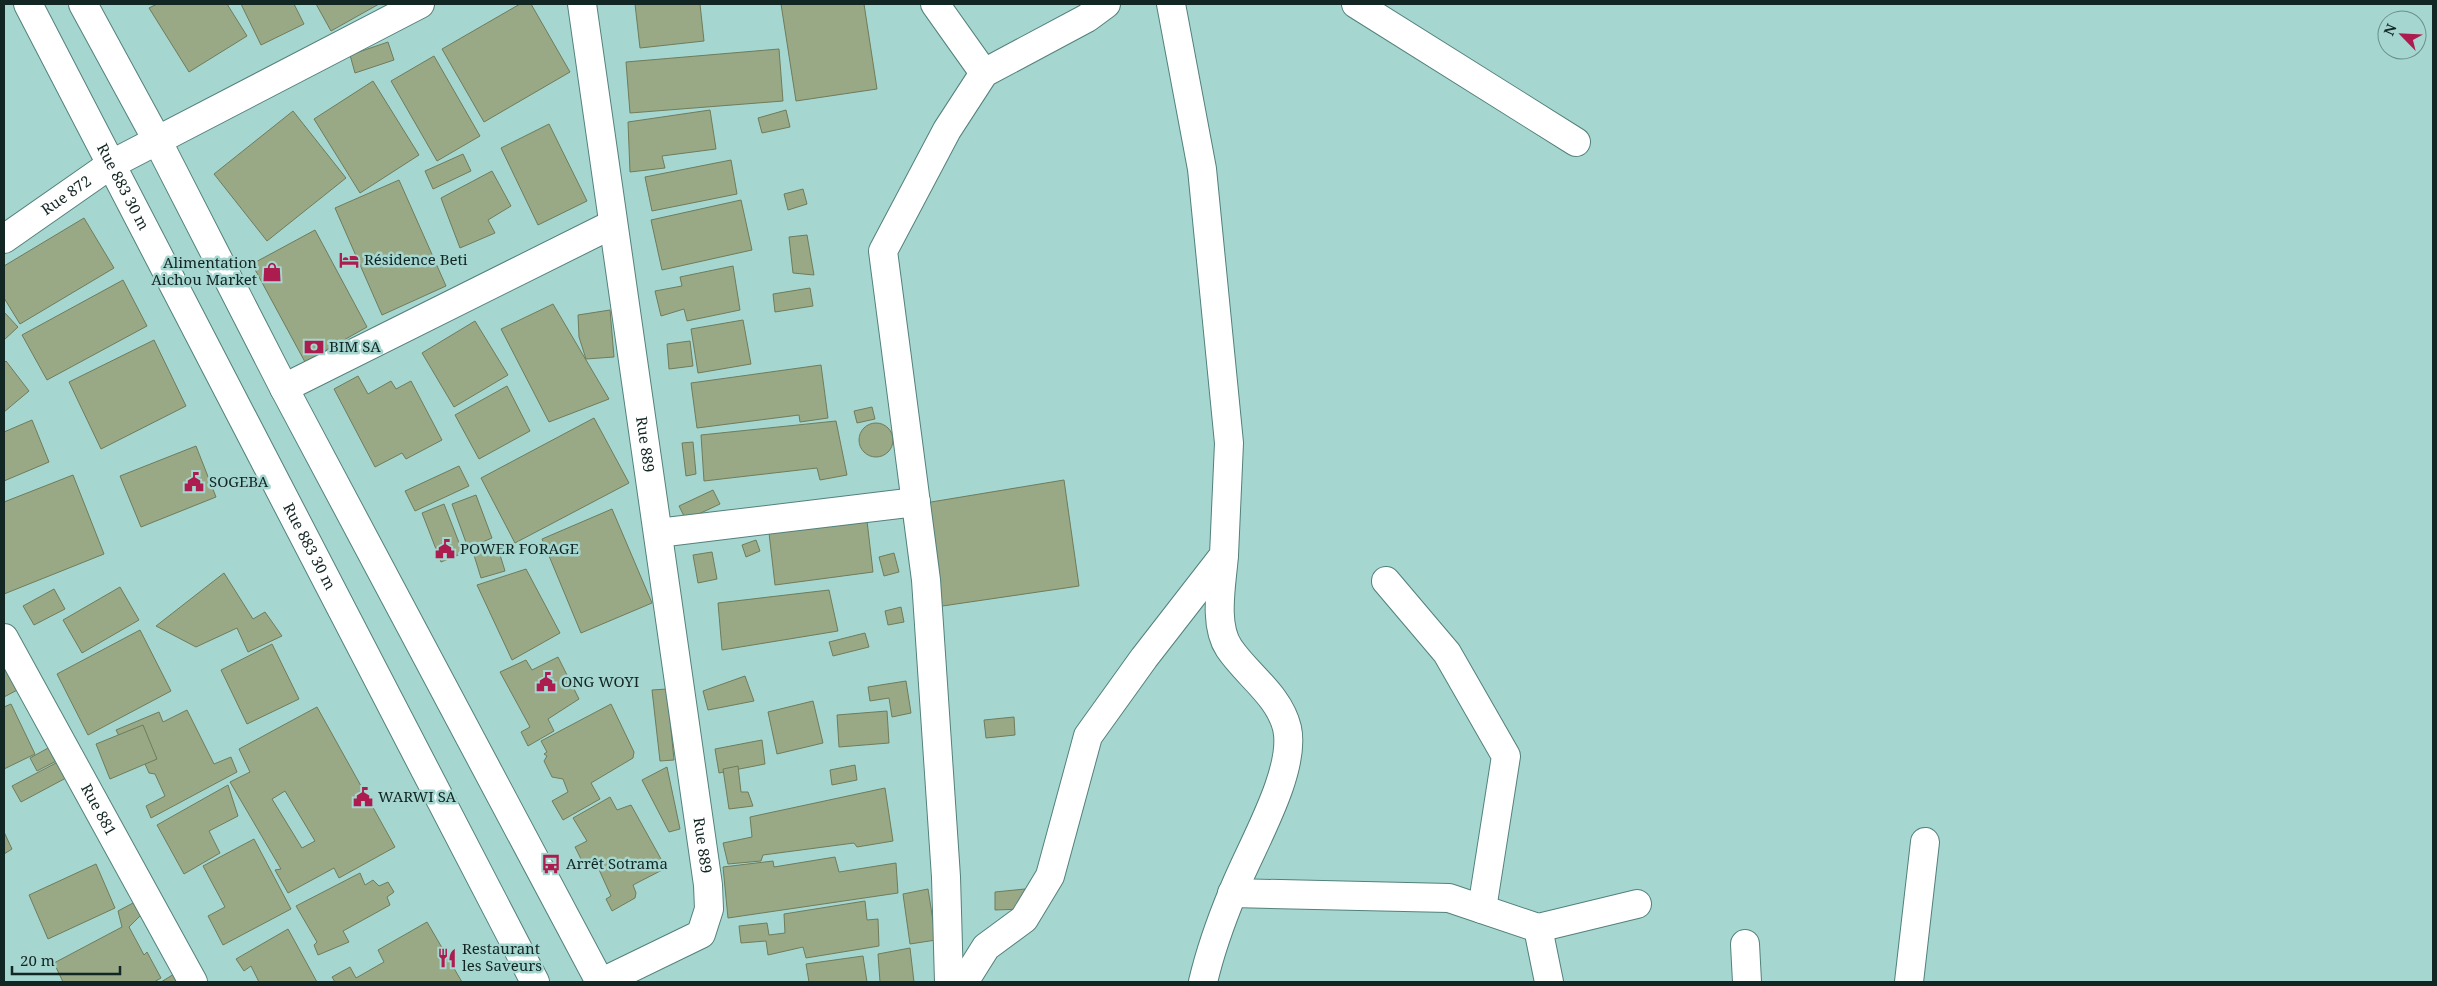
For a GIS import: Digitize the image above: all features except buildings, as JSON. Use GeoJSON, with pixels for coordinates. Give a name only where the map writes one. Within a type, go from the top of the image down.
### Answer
{"type":"FeatureCollection","features":[{"type":"Feature","properties":{"kind":"street","name":"Rue 883 30 m"},"geometry":{"type":"LineString","coordinates":[[28,4],[535,982]]}},
{"type":"Feature","properties":{"kind":"street"},"geometry":{"type":"LineString","coordinates":[[83,4],[157,140],[284,388],[601,982]]}},
{"type":"Feature","properties":{"kind":"street","name":"Rue 872"},"geometry":{"type":"LineString","coordinates":[[4,239],[110,165],[420,4]]}},
{"type":"Feature","properties":{"kind":"street","name":"Rue 889"},"geometry":{"type":"LineString","coordinates":[[582,4],[708,884],[709,909],[701,934],[601,982]]}},
{"type":"Feature","properties":{"kind":"street"},"geometry":{"type":"LineString","coordinates":[[935,4],[984,73]]}},
{"type":"Feature","properties":{"kind":"street"},"geometry":{"type":"LineString","coordinates":[[949,982],[946,877],[926,580],[883,251],[947,130],[984,73],[1087,18],[1106,4]]}},
{"type":"Feature","properties":{"kind":"street"},"geometry":{"type":"LineString","coordinates":[[1171,4],[1202,169],[1228,433],[1221,622],[1228,648],[1277,706],[1287,728],[1288,757],[1279,787],[1232,892],[1203,982]]}},
{"type":"Feature","properties":{"kind":"street"},"geometry":{"type":"LineString","coordinates":[[1356,4],[1576,142]]}},
{"type":"Feature","properties":{"kind":"street"},"geometry":{"type":"LineString","coordinates":[[284,388],[614,224]]}},
{"type":"Feature","properties":{"kind":"street"},"geometry":{"type":"LineString","coordinates":[[658,534],[916,502]]}},
{"type":"Feature","properties":{"kind":"street"},"geometry":{"type":"LineString","coordinates":[[964,982],[986,947],[1024,920],[1050,876],[1088,736],[1144,658],[1224,555]]}},
{"type":"Feature","properties":{"kind":"street"},"geometry":{"type":"LineString","coordinates":[[1386,581],[1448,653],[1506,756],[1482,909]]}},
{"type":"Feature","properties":{"kind":"street","name":"Rue 881"},"geometry":{"type":"LineString","coordinates":[[4,638],[193,982]]}},
{"type":"Feature","properties":{"kind":"street"},"geometry":{"type":"LineString","coordinates":[[1909,982],[1925,842]]}},
{"type":"Feature","properties":{"kind":"street"},"geometry":{"type":"LineString","coordinates":[[1232,892],[1449,898],[1538,928],[1637,904]]}},
{"type":"Feature","properties":{"kind":"street"},"geometry":{"type":"LineString","coordinates":[[1538,928],[1549,982]]}},
{"type":"Feature","properties":{"kind":"street"},"geometry":{"type":"LineString","coordinates":[[1745,944],[1747,982]]}},
{"type":"Feature","properties":{"kind":"place","name":"Résidence Beti"},"geometry":{"type":"Point","coordinates":[349,260]}},
{"type":"Feature","properties":{"kind":"place","name":"Alimentation Aichou Market"},"geometry":{"type":"Point","coordinates":[272,272]}},
{"type":"Feature","properties":{"kind":"place","name":"BIM SA"},"geometry":{"type":"Point","coordinates":[314,347]}},
{"type":"Feature","properties":{"kind":"place","name":"SOGEBA"},"geometry":{"type":"Point","coordinates":[194,482]}},
{"type":"Feature","properties":{"kind":"place","name":"POWER FORAGE"},"geometry":{"type":"Point","coordinates":[445,549]}},
{"type":"Feature","properties":{"kind":"place","name":"ONG WOYI"},"geometry":{"type":"Point","coordinates":[546,682]}},
{"type":"Feature","properties":{"kind":"place","name":"WARWI SA"},"geometry":{"type":"Point","coordinates":[363,797]}},
{"type":"Feature","properties":{"kind":"place","name":"Arrêt Sotrama"},"geometry":{"type":"Point","coordinates":[551,864]}},
{"type":"Feature","properties":{"kind":"place","name":"Restaurant les Saveurs"},"geometry":{"type":"Point","coordinates":[447,958]}}]}
